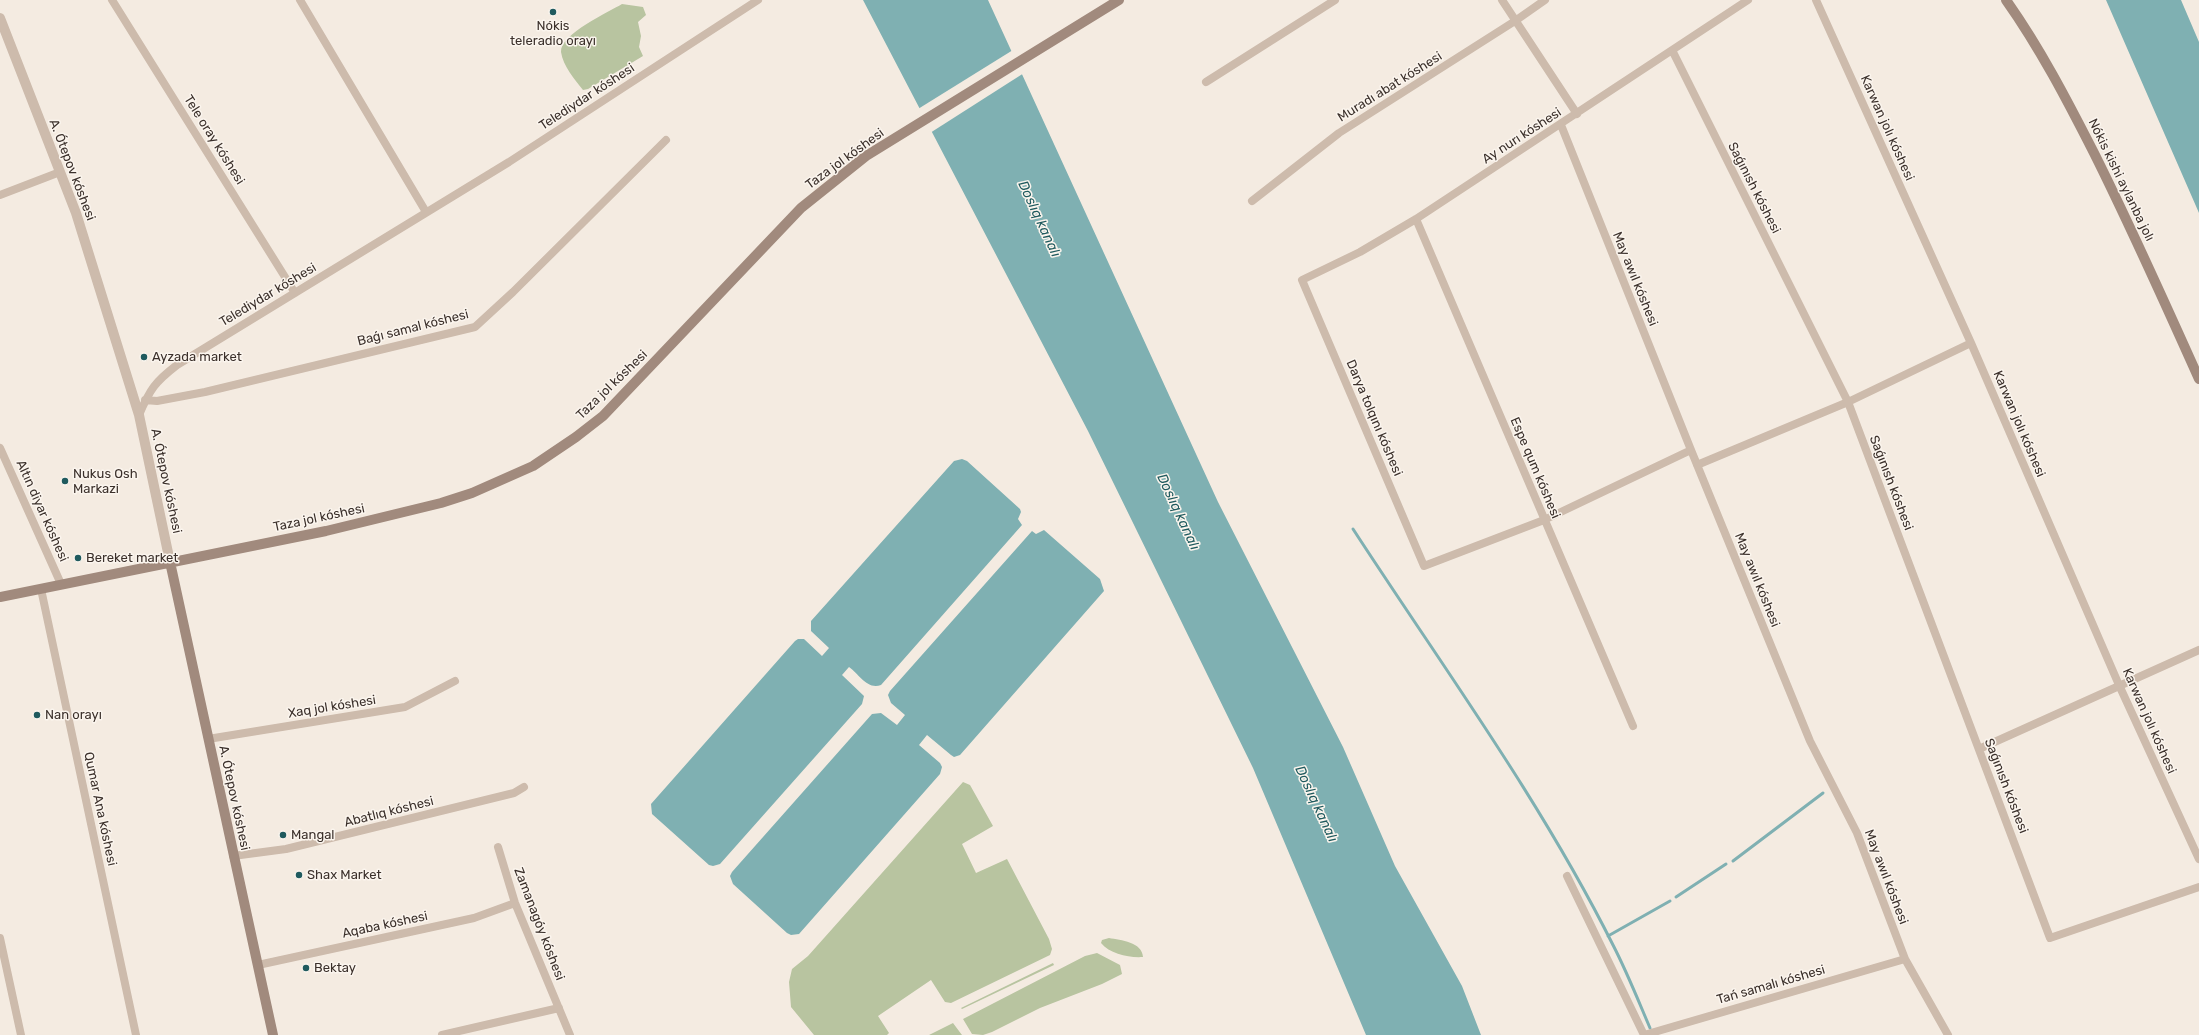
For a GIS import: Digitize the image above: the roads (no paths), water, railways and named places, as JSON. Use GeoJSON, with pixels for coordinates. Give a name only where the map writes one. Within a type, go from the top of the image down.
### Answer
{"type":"FeatureCollection","features":[{"type":"Feature","properties":{"kind":"main road","name":"Taza jol kóshesi"},"geometry":{"type":"LineString","coordinates":[[0,597],[326,531],[441,503],[472,493],[533,466],[576,437],[603,416],[801,208],[866,156],[1119,0]]}},
{"type":"Feature","properties":{"kind":"main road","name":"Nókis kishi aylanba jolı"},"geometry":{"type":"LineString","coordinates":[[2006,0],[2024,25],[2061,87],[2138,240],[2199,379]]}},
{"type":"Feature","properties":{"kind":"main road","name":"A. Ótepov kóshesi"},"geometry":{"type":"LineString","coordinates":[[170,562],[273,1035]]}},
{"type":"Feature","properties":{"kind":"street","name":"Tele oray kóshesi"},"geometry":{"type":"LineString","coordinates":[[112,0],[295,293]]}},
{"type":"Feature","properties":{"kind":"street"},"geometry":{"type":"LineString","coordinates":[[300,0],[426,212]]}},
{"type":"Feature","properties":{"kind":"street","name":"Telediydar kóshesi"},"geometry":{"type":"LineString","coordinates":[[139,415],[145,400],[157,381],[177,365],[590,110],[758,0]]}},
{"type":"Feature","properties":{"kind":"street"},"geometry":{"type":"LineString","coordinates":[[1206,82],[1335,0]]}},
{"type":"Feature","properties":{"kind":"street"},"geometry":{"type":"LineString","coordinates":[[1502,0],[1577,114]]}},
{"type":"Feature","properties":{"kind":"street","name":"Muradı abat kóshesi"},"geometry":{"type":"LineString","coordinates":[[1252,201],[1339,133],[1515,21],[1545,0]]}},
{"type":"Feature","properties":{"kind":"street","name":"Ay nurı kóshesi"},"geometry":{"type":"LineString","coordinates":[[1302,280],[1360,252],[1416,220],[1673,52],[1748,0]]}},
{"type":"Feature","properties":{"kind":"street","name":"Karwan jolı kóshesi"},"geometry":{"type":"LineString","coordinates":[[1816,0],[1971,343],[2119,685],[2199,858]]}},
{"type":"Feature","properties":{"kind":"street","name":"A. Ótepov kóshesi"},"geometry":{"type":"LineString","coordinates":[[0,18],[76,213],[139,415],[170,562]]}},
{"type":"Feature","properties":{"kind":"street","name":"Saǵınısh kóshesi"},"geometry":{"type":"LineString","coordinates":[[1673,52],[1848,402],[2050,938],[2199,887]]}},
{"type":"Feature","properties":{"kind":"street","name":"May awıl kóshesi"},"geometry":{"type":"LineString","coordinates":[[1561,125],[1697,465],[1810,741],[1857,833],[1905,959],[1948,1035]]}},
{"type":"Feature","properties":{"kind":"street","name":"Baǵı samal kóshesi"},"geometry":{"type":"LineString","coordinates":[[145,400],[157,401],[205,392],[475,327],[513,292],[666,140]]}},
{"type":"Feature","properties":{"kind":"street"},"geometry":{"type":"LineString","coordinates":[[0,195],[60,172]]}},
{"type":"Feature","properties":{"kind":"street","name":"Espe qum kóshesi"},"geometry":{"type":"LineString","coordinates":[[1416,220],[1632,726]]}},
{"type":"Feature","properties":{"kind":"street","name":"Darya tolqını kóshesi"},"geometry":{"type":"LineString","coordinates":[[1302,280],[1424,566],[1544,520]]}},
{"type":"Feature","properties":{"kind":"street"},"geometry":{"type":"LineString","coordinates":[[1697,465],[1848,402],[1971,343]]}},
{"type":"Feature","properties":{"kind":"street","name":"Altın diyar kóshesi"},"geometry":{"type":"LineString","coordinates":[[0,448],[61,584]]}},
{"type":"Feature","properties":{"kind":"street"},"geometry":{"type":"LineString","coordinates":[[1544,520],[1691,450]]}},
{"type":"Feature","properties":{"kind":"street","name":"Qumar Ana kóshesi"},"geometry":{"type":"LineString","coordinates":[[41,589],[136,1035]]}},
{"type":"Feature","properties":{"kind":"street"},"geometry":{"type":"LineString","coordinates":[[1979,749],[2199,650]]}},
{"type":"Feature","properties":{"kind":"street","name":"Xaq jol kóshesi"},"geometry":{"type":"LineString","coordinates":[[208,739],[405,707],[455,681]]}},
{"type":"Feature","properties":{"kind":"street","name":"Abatlıq kóshesi"},"geometry":{"type":"LineString","coordinates":[[234,856],[286,849],[514,793],[524,787]]}},
{"type":"Feature","properties":{"kind":"street","name":"Zamanagóy kóshesi"},"geometry":{"type":"LineString","coordinates":[[498,847],[515,903],[570,1035]]}},
{"type":"Feature","properties":{"kind":"street"},"geometry":{"type":"LineString","coordinates":[[1567,876],[1644,1035]]}},
{"type":"Feature","properties":{"kind":"street","name":"Aqaba kóshesi"},"geometry":{"type":"LineString","coordinates":[[258,965],[474,918],[515,903]]}},
{"type":"Feature","properties":{"kind":"street"},"geometry":{"type":"LineString","coordinates":[[0,938],[20,1035]]}},
{"type":"Feature","properties":{"kind":"street","name":"Tań samalı kóshesi"},"geometry":{"type":"LineString","coordinates":[[1644,1035],[1905,959]]}},
{"type":"Feature","properties":{"kind":"street"},"geometry":{"type":"LineString","coordinates":[[442,1035],[559,1008]]}},
{"type":"Feature","properties":{"kind":"water","name":"Doslıq kanalı"},"geometry":{"type":"Polygon","coordinates":[[[863,0],[988,0],[1218,502],[1343,747],[1395,866],[1462,986],[1481,1035],[1366,1035],[1253,768],[1088,431],[863,0]]]}},
{"type":"Feature","properties":{"kind":"water"},"geometry":{"type":"Polygon","coordinates":[[[2106,0],[2181,0],[2199,42],[2199,213],[2106,0]]]}},
{"type":"Feature","properties":{"kind":"water"},"geometry":{"type":"Polygon","coordinates":[[[962,459],[967,461],[1020,509],[1021,512],[1018,519],[1022,525],[881,685],[876,686],[867,683],[849,667],[842,675],[864,696],[862,704],[720,864],[713,866],[709,865],[652,814],[651,804],[795,641],[798,639],[804,639],[822,656],[829,648],[811,631],[811,621],[954,461],[962,459]]]}},
{"type":"Feature","properties":{"kind":"water"},"geometry":{"type":"Polygon","coordinates":[[[1044,530],[1100,579],[1104,591],[960,755],[954,757],[927,735],[919,745],[940,763],[942,767],[940,774],[799,934],[791,935],[787,933],[733,884],[730,876],[732,872],[872,714],[881,713],[897,725],[905,715],[891,703],[888,695],[890,691],[1032,531],[1036,534],[1044,530]]]}},
{"type":"Feature","properties":{"kind":"waterway"},"geometry":{"type":"LineString","coordinates":[[1353,529],[1489,734],[1554,838],[1585,891],[1613,945],[1650,1028]]}},
{"type":"Feature","properties":{"kind":"waterway"},"geometry":{"type":"LineString","coordinates":[[1733,861],[1823,793]]}},
{"type":"Feature","properties":{"kind":"waterway"},"geometry":{"type":"LineString","coordinates":[[1676,897],[1726,864]]}},
{"type":"Feature","properties":{"kind":"waterway"},"geometry":{"type":"LineString","coordinates":[[1608,936],[1670,901]]}},
{"type":"Feature","properties":{"kind":"place","name":"Nókis teleradio orayı"},"geometry":{"type":"Point","coordinates":[553,12]}},
{"type":"Feature","properties":{"kind":"place","name":"Ayzada market"},"geometry":{"type":"Point","coordinates":[144,357]}},
{"type":"Feature","properties":{"kind":"place","name":"Nukus Osh Markazi"},"geometry":{"type":"Point","coordinates":[65,481]}},
{"type":"Feature","properties":{"kind":"place","name":"Bereket market"},"geometry":{"type":"Point","coordinates":[78,558]}},
{"type":"Feature","properties":{"kind":"place","name":"Nan orayı"},"geometry":{"type":"Point","coordinates":[37,715]}},
{"type":"Feature","properties":{"kind":"place","name":"Mangal"},"geometry":{"type":"Point","coordinates":[283,835]}},
{"type":"Feature","properties":{"kind":"place","name":"Shax Market"},"geometry":{"type":"Point","coordinates":[299,875]}},
{"type":"Feature","properties":{"kind":"place","name":"Bektay"},"geometry":{"type":"Point","coordinates":[306,968]}}]}
